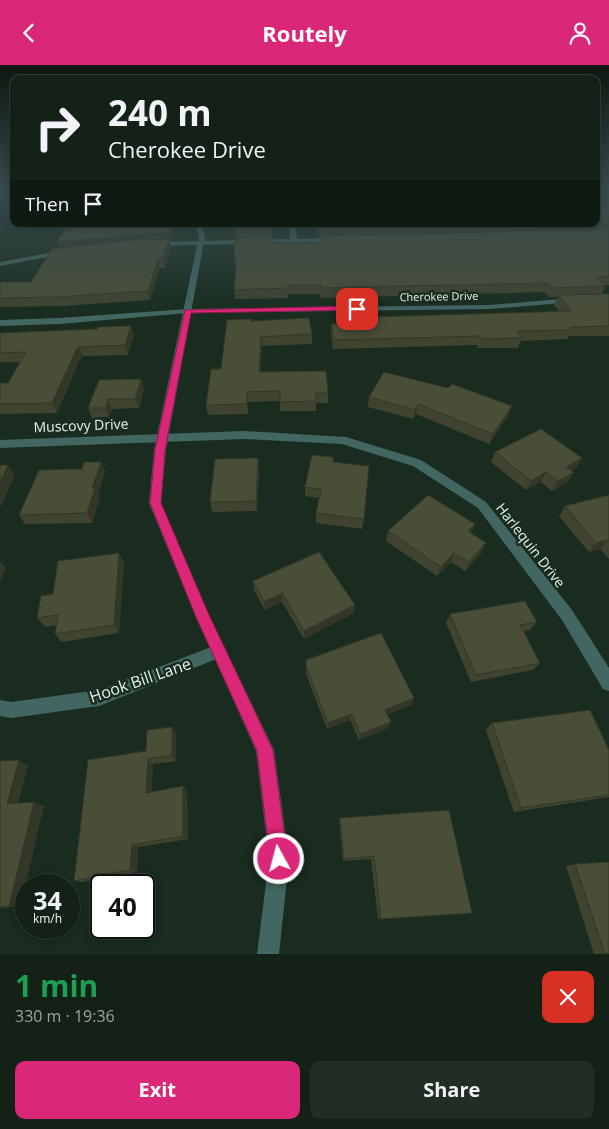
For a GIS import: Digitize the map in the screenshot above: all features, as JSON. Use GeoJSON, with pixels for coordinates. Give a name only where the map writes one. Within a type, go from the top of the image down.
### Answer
{"type":"FeatureCollection","features":[{"type":"Feature","properties":{"kind":"street"},"geometry":{"type":"LineString","coordinates":[[201,232],[201,242],[163,437],[155,503],[219,651],[265,750],[279,859],[268,954]]}},
{"type":"Feature","properties":{"kind":"street"},"geometry":{"type":"LineString","coordinates":[[293,232],[294,241]]}},
{"type":"Feature","properties":{"kind":"street"},"geometry":{"type":"LineString","coordinates":[[143,245],[201,242],[342,240]]}},
{"type":"Feature","properties":{"kind":"street"},"geometry":{"type":"LineString","coordinates":[[0,264],[70,252]]}},
{"type":"Feature","properties":{"kind":"street","name":"Cherokee Drive"},"geometry":{"type":"LineString","coordinates":[[0,323],[59,321],[188,311],[489,307],[581,299]]}},
{"type":"Feature","properties":{"kind":"street","name":"Harlequin Drive"},"geometry":{"type":"LineString","coordinates":[[163,437],[244,435],[342,440],[418,463],[482,505],[568,615],[609,683]]}},
{"type":"Feature","properties":{"kind":"street","name":"Muscovy Drive"},"geometry":{"type":"LineString","coordinates":[[0,444],[163,437]]}},
{"type":"Feature","properties":{"kind":"street","name":"Hook Bill Lane"},"geometry":{"type":"LineString","coordinates":[[0,708],[11,710],[100,697],[219,651]]}},
{"type":"Feature","properties":{"kind":"building"},"geometry":{"type":"Polygon","coordinates":[[[63,232],[165,232],[57,242],[63,232]]]}},
{"type":"Feature","properties":{"kind":"building"},"geometry":{"type":"Polygon","coordinates":[[[469,232],[609,232],[609,276],[596,277],[605,286],[552,288],[548,283],[321,288],[321,285],[288,285],[288,288],[234,290],[237,257],[234,257],[235,238],[272,237],[273,243],[322,242],[321,236],[469,232]]]}},
{"type":"Feature","properties":{"kind":"building"},"geometry":{"type":"Polygon","coordinates":[[[132,240],[169,240],[163,259],[158,259],[148,291],[57,297],[0,298],[0,282],[31,282],[52,249],[132,240]]]}},
{"type":"Feature","properties":{"kind":"building"},"geometry":{"type":"Polygon","coordinates":[[[609,294],[609,326],[570,327],[572,330],[517,331],[521,338],[481,339],[480,336],[334,340],[331,324],[340,324],[339,318],[571,311],[558,295],[609,294]]]}},
{"type":"Feature","properties":{"kind":"building"},"geometry":{"type":"Polygon","coordinates":[[[309,318],[312,334],[261,337],[259,372],[326,371],[328,393],[315,393],[316,401],[280,402],[280,391],[247,392],[247,404],[206,405],[211,369],[221,369],[227,320],[251,319],[251,321],[309,318]]]}},
{"type":"Feature","properties":{"kind":"building"},"geometry":{"type":"Polygon","coordinates":[[[131,326],[125,345],[79,347],[52,403],[0,404],[0,383],[8,383],[26,352],[0,353],[0,333],[131,326]]]}},
{"type":"Feature","properties":{"kind":"building"},"geometry":{"type":"Polygon","coordinates":[[[384,372],[448,388],[452,384],[512,406],[493,434],[418,404],[415,410],[369,397],[384,372]]]}},
{"type":"Feature","properties":{"kind":"building"},"geometry":{"type":"Polygon","coordinates":[[[141,379],[135,399],[108,399],[106,408],[88,408],[99,380],[141,379]]]}},
{"type":"Feature","properties":{"kind":"building"},"geometry":{"type":"Polygon","coordinates":[[[541,429],[582,458],[566,467],[574,472],[558,481],[546,472],[531,481],[495,452],[541,429]]]}},
{"type":"Feature","properties":{"kind":"building"},"geometry":{"type":"Polygon","coordinates":[[[312,455],[333,457],[333,462],[369,466],[364,519],[316,513],[321,489],[305,487],[312,455]]]}},
{"type":"Feature","properties":{"kind":"building"},"geometry":{"type":"Polygon","coordinates":[[[258,458],[256,501],[210,502],[215,459],[258,458]]]}},
{"type":"Feature","properties":{"kind":"building"},"geometry":{"type":"Polygon","coordinates":[[[84,462],[101,462],[92,488],[95,488],[87,513],[19,515],[39,470],[82,469],[84,462]]]}},
{"type":"Feature","properties":{"kind":"building"},"geometry":{"type":"Polygon","coordinates":[[[0,465],[8,465],[0,483],[0,465]]]}},
{"type":"Feature","properties":{"kind":"building"},"geometry":{"type":"Polygon","coordinates":[[[428,495],[475,524],[468,531],[486,543],[469,562],[454,553],[441,567],[388,531],[428,495]]]}},
{"type":"Feature","properties":{"kind":"building"},"geometry":{"type":"Polygon","coordinates":[[[609,495],[609,541],[596,543],[565,506],[609,495]]]}},
{"type":"Feature","properties":{"kind":"building"},"geometry":{"type":"Polygon","coordinates":[[[319,552],[355,605],[304,631],[282,593],[264,602],[253,581],[319,552]]]}},
{"type":"Feature","properties":{"kind":"building"},"geometry":{"type":"Polygon","coordinates":[[[119,553],[114,625],[55,634],[58,615],[37,618],[41,596],[53,594],[58,561],[119,553]]]}},
{"type":"Feature","properties":{"kind":"building"},"geometry":{"type":"Polygon","coordinates":[[[525,601],[537,622],[520,625],[540,663],[476,675],[450,614],[525,601]]]}},
{"type":"Feature","properties":{"kind":"building"},"geometry":{"type":"Polygon","coordinates":[[[381,633],[414,698],[385,710],[391,722],[360,734],[352,714],[328,723],[306,666],[306,660],[381,633]]]}},
{"type":"Feature","properties":{"kind":"building"},"geometry":{"type":"Polygon","coordinates":[[[590,710],[609,750],[609,795],[521,808],[492,723],[590,710]]]}},
{"type":"Feature","properties":{"kind":"building"},"geometry":{"type":"Polygon","coordinates":[[[172,727],[172,755],[148,759],[146,793],[183,786],[183,836],[132,845],[130,870],[110,874],[90,874],[90,878],[80,880],[80,874],[75,874],[88,760],[146,751],[147,730],[172,727]]]}},
{"type":"Feature","properties":{"kind":"building"},"geometry":{"type":"Polygon","coordinates":[[[19,760],[7,804],[34,802],[17,874],[15,874],[9,906],[0,907],[0,761],[19,760]]]}},
{"type":"Feature","properties":{"kind":"building"},"geometry":{"type":"Polygon","coordinates":[[[449,810],[472,913],[381,919],[374,856],[344,859],[340,818],[449,810]]]}},
{"type":"Feature","properties":{"kind":"building"},"geometry":{"type":"Polygon","coordinates":[[[609,862],[609,954],[605,954],[575,864],[609,862]]]}},
{"type":"Feature","properties":{"kind":"route"},"geometry":{"type":"LineString","coordinates":[[279,859],[265,750],[203,617],[155,503],[160,450],[188,311],[357,309]]}}]}
